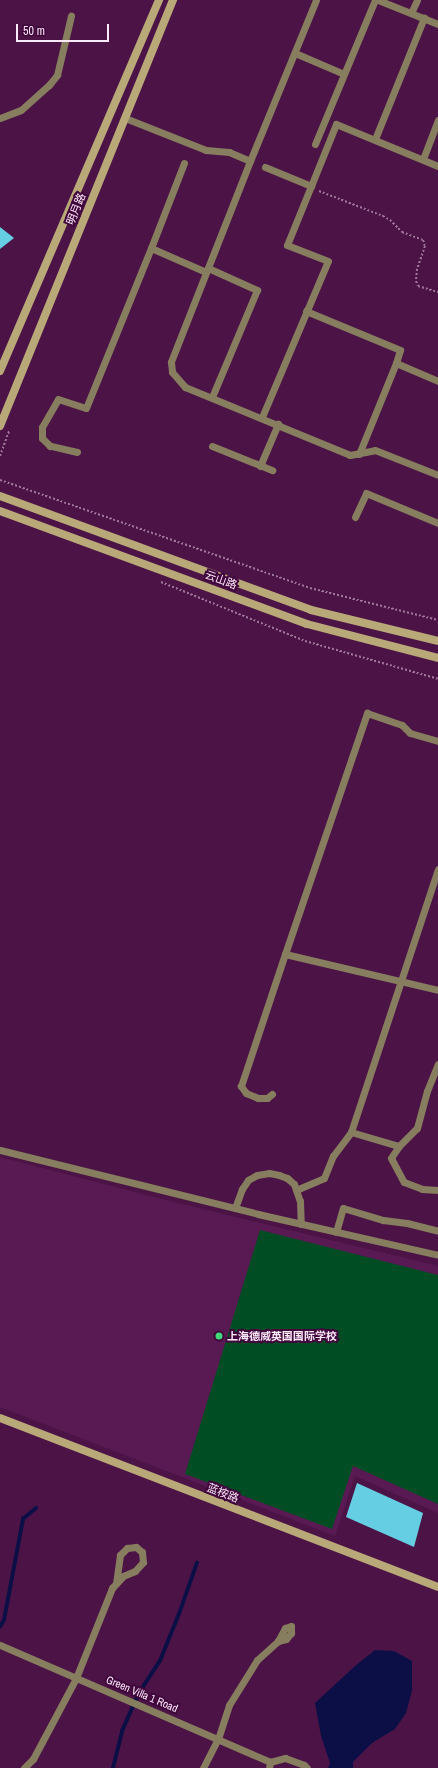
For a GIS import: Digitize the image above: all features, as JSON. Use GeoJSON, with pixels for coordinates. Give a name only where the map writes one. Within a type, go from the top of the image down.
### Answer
{"type":"FeatureCollection","features":[{"type":"Feature","properties":{"kind":"street","name":"明月路"},"geometry":{"type":"LineString","coordinates":[[0,371],[159,0]]}},
{"type":"Feature","properties":{"kind":"street","name":"明月路"},"geometry":{"type":"LineString","coordinates":[[0,426],[173,0]]}},
{"type":"Feature","properties":{"kind":"street","name":"云山路"},"geometry":{"type":"LineString","coordinates":[[0,496],[311,610],[438,641]]}},
{"type":"Feature","properties":{"kind":"street","name":"云山路"},"geometry":{"type":"LineString","coordinates":[[0,511],[308,624],[438,658]]}},
{"type":"Feature","properties":{"kind":"street","name":"蓝桉路"},"geometry":{"type":"LineString","coordinates":[[0,1418],[438,1587]]}},
{"type":"Feature","properties":{"kind":"lane"},"geometry":{"type":"LineString","coordinates":[[316,0],[250,161],[171,362],[172,372],[185,386],[350,455],[375,450],[438,475]]}},
{"type":"Feature","properties":{"kind":"lane"},"geometry":{"type":"LineString","coordinates":[[315,144],[375,0]]}},
{"type":"Feature","properties":{"kind":"lane"},"geometry":{"type":"LineString","coordinates":[[378,0],[438,24]]}},
{"type":"Feature","properties":{"kind":"lane"},"geometry":{"type":"LineString","coordinates":[[411,14],[417,0]]}},
{"type":"Feature","properties":{"kind":"lane"},"geometry":{"type":"LineString","coordinates":[[0,118],[21,110],[49,85],[57,75],[71,16]]}},
{"type":"Feature","properties":{"kind":"lane"},"geometry":{"type":"LineString","coordinates":[[375,139],[424,18]]}},
{"type":"Feature","properties":{"kind":"lane"},"geometry":{"type":"LineString","coordinates":[[294,53],[344,74]]}},
{"type":"Feature","properties":{"kind":"lane"},"geometry":{"type":"LineString","coordinates":[[125,118],[206,150],[229,152],[250,161]]}},
{"type":"Feature","properties":{"kind":"lane"},"geometry":{"type":"LineString","coordinates":[[423,159],[438,120]]}},
{"type":"Feature","properties":{"kind":"lane"},"geometry":{"type":"LineString","coordinates":[[262,417],[328,261],[288,245],[336,124],[423,159],[438,166],[438,170]]}},
{"type":"Feature","properties":{"kind":"lane"},"geometry":{"type":"LineString","coordinates":[[77,452],[50,446],[42,438],[42,427],[58,399],[86,408],[184,163]]}},
{"type":"Feature","properties":{"kind":"lane"},"geometry":{"type":"LineString","coordinates":[[265,167],[311,187]]}},
{"type":"Feature","properties":{"kind":"lane"},"geometry":{"type":"LineString","coordinates":[[151,248],[257,290],[212,397]]}},
{"type":"Feature","properties":{"kind":"lane"},"geometry":{"type":"LineString","coordinates":[[306,311],[400,350],[358,454]]}},
{"type":"Feature","properties":{"kind":"lane"},"geometry":{"type":"LineString","coordinates":[[396,363],[438,381]]}},
{"type":"Feature","properties":{"kind":"lane"},"geometry":{"type":"LineString","coordinates":[[260,466],[278,424]]}},
{"type":"Feature","properties":{"kind":"lane"},"geometry":{"type":"LineString","coordinates":[[212,446],[272,470]]}},
{"type":"Feature","properties":{"kind":"lane"},"geometry":{"type":"LineString","coordinates":[[356,517],[366,493],[438,523]]}},
{"type":"Feature","properties":{"kind":"lane"},"geometry":{"type":"LineString","coordinates":[[272,1094],[267,1098],[258,1098],[246,1093],[241,1086],[367,713],[402,725],[410,733],[438,741]]}},
{"type":"Feature","properties":{"kind":"lane"},"geometry":{"type":"LineString","coordinates":[[296,1190],[324,1178],[333,1156],[351,1132],[438,869]]}},
{"type":"Feature","properties":{"kind":"lane"},"geometry":{"type":"LineString","coordinates":[[285,954],[438,990]]}},
{"type":"Feature","properties":{"kind":"lane"},"geometry":{"type":"LineString","coordinates":[[438,1064],[427,1091],[417,1128],[399,1146],[391,1158],[404,1182],[422,1189],[438,1190]]}},
{"type":"Feature","properties":{"kind":"lane"},"geometry":{"type":"LineString","coordinates":[[351,1132],[399,1146]]}},
{"type":"Feature","properties":{"kind":"lane"},"geometry":{"type":"LineString","coordinates":[[0,1150],[235,1208],[438,1255]]}},
{"type":"Feature","properties":{"kind":"lane"},"geometry":{"type":"LineString","coordinates":[[235,1208],[242,1189],[248,1180],[257,1175],[269,1173],[279,1175],[287,1178],[294,1184],[300,1201],[302,1224]]}},
{"type":"Feature","properties":{"kind":"lane"},"geometry":{"type":"LineString","coordinates":[[336,1232],[343,1208],[383,1220],[406,1223],[438,1231]]}},
{"type":"Feature","properties":{"kind":"lane"},"geometry":{"type":"LineString","coordinates":[[24,1768],[34,1759],[76,1678],[103,1608],[116,1583],[123,1576],[135,1571],[143,1562],[142,1552],[136,1546],[127,1548],[120,1554],[116,1583]]}},
{"type":"Feature","properties":{"kind":"lane"},"geometry":{"type":"LineString","coordinates":[[203,1768],[218,1739],[229,1705],[257,1660],[278,1641]]}},
{"type":"Feature","properties":{"kind":"lane","name":"Green Villa 1 Road"},"geometry":{"type":"LineString","coordinates":[[0,1645],[218,1739],[270,1765]]}},
{"type":"Feature","properties":{"kind":"lane"},"geometry":{"type":"LineString","coordinates":[[270,1765],[286,1758],[304,1765],[307,1768]]}},
{"type":"Feature","properties":{"kind":"lane"},"geometry":{"type":"LineString","coordinates":[[34,1759],[34,1768]]}},
{"type":"Feature","properties":{"kind":"path"},"geometry":{"type":"LineString","coordinates":[[311,187],[383,216],[390,220],[402,232],[423,240],[425,246],[422,252],[416,280],[418,286],[438,292]]}},
{"type":"Feature","properties":{"kind":"path"},"geometry":{"type":"LineString","coordinates":[[0,480],[310,588],[438,620]]}},
{"type":"Feature","properties":{"kind":"shaded area","name":"上海德威英国国际学校"},"geometry":{"type":"Polygon","coordinates":[[[0,1157],[157,1198],[438,1266],[438,1513],[355,1476],[335,1536],[0,1407],[0,1157]]]}},
{"type":"Feature","properties":{"kind":"shaded area"},"geometry":{"type":"Polygon","coordinates":[[[375,1650],[394,1651],[412,1661],[412,1691],[406,1713],[395,1729],[372,1743],[353,1762],[353,1768],[328,1768],[330,1763],[321,1736],[315,1703],[355,1666],[375,1650]]]}},
{"type":"Feature","properties":{"kind":"green space"},"geometry":{"type":"Polygon","coordinates":[[[260,1230],[438,1275],[438,1504],[353,1466],[332,1529],[185,1474],[260,1230]]]}},
{"type":"Feature","properties":{"kind":"building"},"geometry":{"type":"Polygon","coordinates":[[[0,227],[14,238],[0,249],[0,227]]]}},
{"type":"Feature","properties":{"kind":"building"},"geometry":{"type":"Polygon","coordinates":[[[357,1483],[423,1513],[414,1547],[346,1517],[357,1483]]]}},
{"type":"Feature","properties":{"kind":"waterway"},"geometry":{"type":"LineString","coordinates":[[0,1627],[4,1620],[23,1519],[36,1508]]}},
{"type":"Feature","properties":{"kind":"waterway"},"geometry":{"type":"LineString","coordinates":[[113,1768],[122,1731],[139,1693],[160,1661],[197,1563]]}},
{"type":"Feature","properties":{"kind":"place","name":"上海德威英国国际学校"},"geometry":{"type":"Point","coordinates":[219,1336]}}]}
